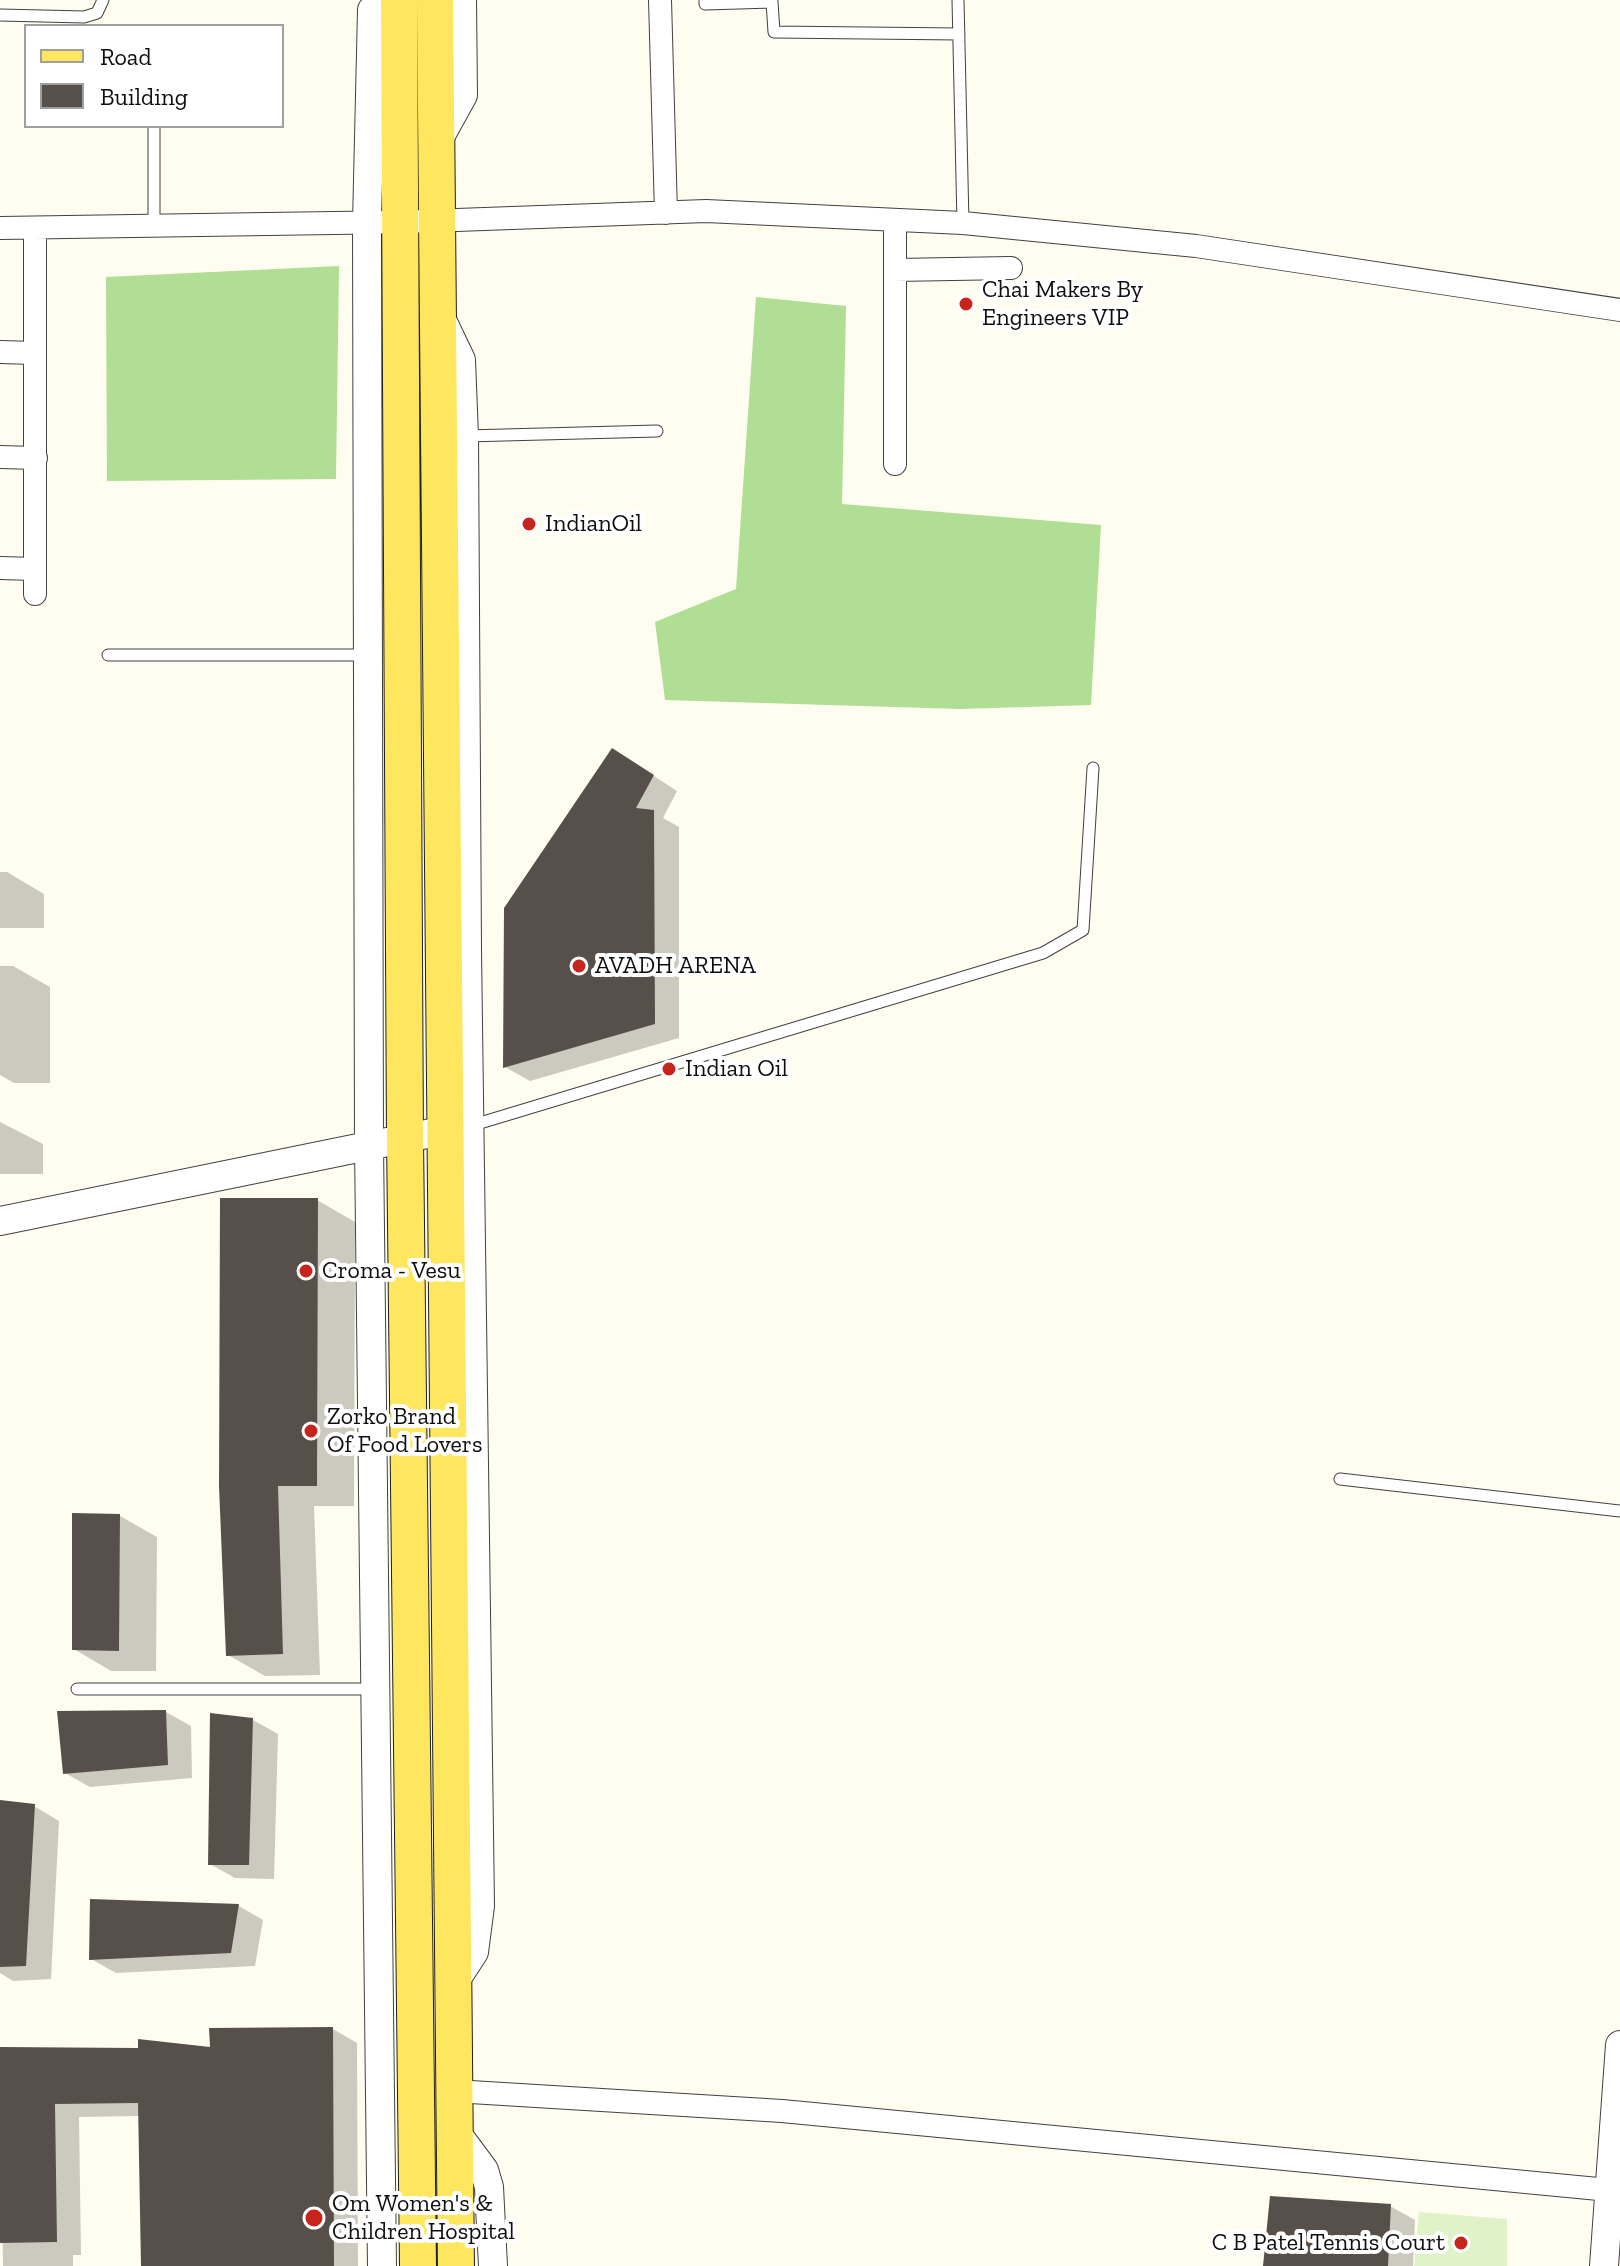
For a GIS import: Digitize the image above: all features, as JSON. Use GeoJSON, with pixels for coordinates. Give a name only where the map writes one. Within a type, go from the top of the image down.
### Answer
{"type":"FeatureCollection","features":[{"type":"Feature","properties":{"kind":"main road"},"geometry":{"type":"LineString","coordinates":[[435,0],[438,311],[457,1127],[453,1984],[456,2266]]}},
{"type":"Feature","properties":{"kind":"main road"},"geometry":{"type":"LineString","coordinates":[[377,3],[405,1137],[418,2266]]}},
{"type":"Feature","properties":{"kind":"street"},"geometry":{"type":"LineString","coordinates":[[436,144],[463,95],[462,0]]}},
{"type":"Feature","properties":{"kind":"street"},"geometry":{"type":"LineString","coordinates":[[660,0],[666,213]]}},
{"type":"Feature","properties":{"kind":"street"},"geometry":{"type":"LineString","coordinates":[[0,228],[384,223],[706,211],[963,223],[1196,246],[1620,310]]}},
{"type":"Feature","properties":{"kind":"street"},"geometry":{"type":"LineString","coordinates":[[895,220],[895,464]]}},
{"type":"Feature","properties":{"kind":"street"},"geometry":{"type":"LineString","coordinates":[[382,2266],[369,1144],[369,655],[384,223]]}},
{"type":"Feature","properties":{"kind":"street"},"geometry":{"type":"LineString","coordinates":[[35,228],[35,594]]}},
{"type":"Feature","properties":{"kind":"street"},"geometry":{"type":"LineString","coordinates":[[895,270],[1011,268]]}},
{"type":"Feature","properties":{"kind":"street"},"geometry":{"type":"LineString","coordinates":[[0,1221],[457,1127],[464,436],[461,360],[438,311]]}},
{"type":"Feature","properties":{"kind":"street"},"geometry":{"type":"LineString","coordinates":[[0,352],[35,353]]}},
{"type":"Feature","properties":{"kind":"street"},"geometry":{"type":"LineString","coordinates":[[0,457],[36,458]]}},
{"type":"Feature","properties":{"kind":"street"},"geometry":{"type":"LineString","coordinates":[[0,568],[35,569]]}},
{"type":"Feature","properties":{"kind":"street"},"geometry":{"type":"LineString","coordinates":[[1604,2266],[1615,2190],[1620,2045]]}},
{"type":"Feature","properties":{"kind":"street"},"geometry":{"type":"LineString","coordinates":[[454,2091],[782,2111],[1615,2190]]}},
{"type":"Feature","properties":{"kind":"street"},"geometry":{"type":"LineString","coordinates":[[455,2131],[484,2170],[489,2187],[493,2266]]}},
{"type":"Feature","properties":{"kind":"lane"},"geometry":{"type":"LineString","coordinates":[[0,15],[84,17],[97,13],[103,0]]}},
{"type":"Feature","properties":{"kind":"lane"},"geometry":{"type":"LineString","coordinates":[[705,0],[705,4],[772,2],[774,32],[959,34]]}},
{"type":"Feature","properties":{"kind":"lane"},"geometry":{"type":"LineString","coordinates":[[958,0],[963,223]]}},
{"type":"Feature","properties":{"kind":"lane"},"geometry":{"type":"LineString","coordinates":[[154,128],[154,226]]}},
{"type":"Feature","properties":{"kind":"lane"},"geometry":{"type":"LineString","coordinates":[[464,436],[657,431]]}},
{"type":"Feature","properties":{"kind":"lane"},"geometry":{"type":"LineString","coordinates":[[108,655],[369,655]]}},
{"type":"Feature","properties":{"kind":"lane"},"geometry":{"type":"LineString","coordinates":[[457,1127],[1043,953],[1083,930],[1093,768]]}},
{"type":"Feature","properties":{"kind":"lane"},"geometry":{"type":"LineString","coordinates":[[1340,1479],[1620,1511]]}},
{"type":"Feature","properties":{"kind":"lane"},"geometry":{"type":"LineString","coordinates":[[77,1689],[376,1689]]}},
{"type":"Feature","properties":{"kind":"green space"},"geometry":{"type":"Polygon","coordinates":[[[339,266],[336,479],[107,481],[106,277],[339,266]]]}},
{"type":"Feature","properties":{"kind":"green space"},"geometry":{"type":"Polygon","coordinates":[[[756,297],[846,306],[842,504],[1101,525],[1091,705],[960,709],[665,700],[655,622],[736,589],[756,297]]]}},
{"type":"Feature","properties":{"kind":"green space","name":"C B Patel Tennis Court"},"geometry":{"type":"Polygon","coordinates":[[[1419,2212],[1507,2219],[1507,2266],[1414,2266],[1419,2212]]]}},
{"type":"Feature","properties":{"kind":"building","name":"AVADH ARENA"},"geometry":{"type":"Polygon","coordinates":[[[612,748],[654,775],[636,808],[654,810],[655,1024],[503,1068],[504,908],[612,748]]]}},
{"type":"Feature","properties":{"kind":"building"},"geometry":{"type":"Polygon","coordinates":[[[220,1198],[318,1198],[317,1486],[278,1486],[283,1654],[226,1656],[219,1486],[220,1198]]]}},
{"type":"Feature","properties":{"kind":"building"},"geometry":{"type":"Polygon","coordinates":[[[72,1513],[120,1514],[119,1651],[72,1650],[72,1513]]]}},
{"type":"Feature","properties":{"kind":"building"},"geometry":{"type":"Polygon","coordinates":[[[166,1710],[168,1765],[63,1774],[57,1711],[166,1710]]]}},
{"type":"Feature","properties":{"kind":"building"},"geometry":{"type":"Polygon","coordinates":[[[210,1713],[253,1718],[249,1865],[208,1865],[210,1713]]]}},
{"type":"Feature","properties":{"kind":"building"},"geometry":{"type":"Polygon","coordinates":[[[0,1800],[35,1804],[26,1966],[0,1967],[0,1800]]]}},
{"type":"Feature","properties":{"kind":"building"},"geometry":{"type":"Polygon","coordinates":[[[90,1899],[239,1904],[231,1953],[89,1960],[90,1899]]]}},
{"type":"Feature","properties":{"kind":"building"},"geometry":{"type":"Polygon","coordinates":[[[333,2027],[334,2266],[141,2266],[138,2103],[55,2104],[57,2242],[0,2243],[0,2047],[138,2048],[138,2039],[210,2047],[209,2028],[333,2027]]]}},
{"type":"Feature","properties":{"kind":"building"},"geometry":{"type":"Polygon","coordinates":[[[1270,2196],[1391,2204],[1388,2266],[1263,2266],[1270,2196]]]}},
{"type":"Feature","properties":{"kind":"place","name":"Chai Makers By Engineers VIP"},"geometry":{"type":"Point","coordinates":[966,304]}},
{"type":"Feature","properties":{"kind":"place","name":"IndianOil"},"geometry":{"type":"Point","coordinates":[529,524]}},
{"type":"Feature","properties":{"kind":"place","name":"AVADH ARENA"},"geometry":{"type":"Point","coordinates":[579,966]}},
{"type":"Feature","properties":{"kind":"place","name":"Indian Oil"},"geometry":{"type":"Point","coordinates":[669,1069]}},
{"type":"Feature","properties":{"kind":"place","name":"Croma - Vesu"},"geometry":{"type":"Point","coordinates":[306,1271]}},
{"type":"Feature","properties":{"kind":"place","name":"Zorko Brand Of Food Lovers"},"geometry":{"type":"Point","coordinates":[311,1431]}},
{"type":"Feature","properties":{"kind":"place","name":"Om Women's & Children Hospital"},"geometry":{"type":"Point","coordinates":[314,2218]}},
{"type":"Feature","properties":{"kind":"place","name":"C B Patel Tennis Court"},"geometry":{"type":"Point","coordinates":[1461,2243]}}]}
